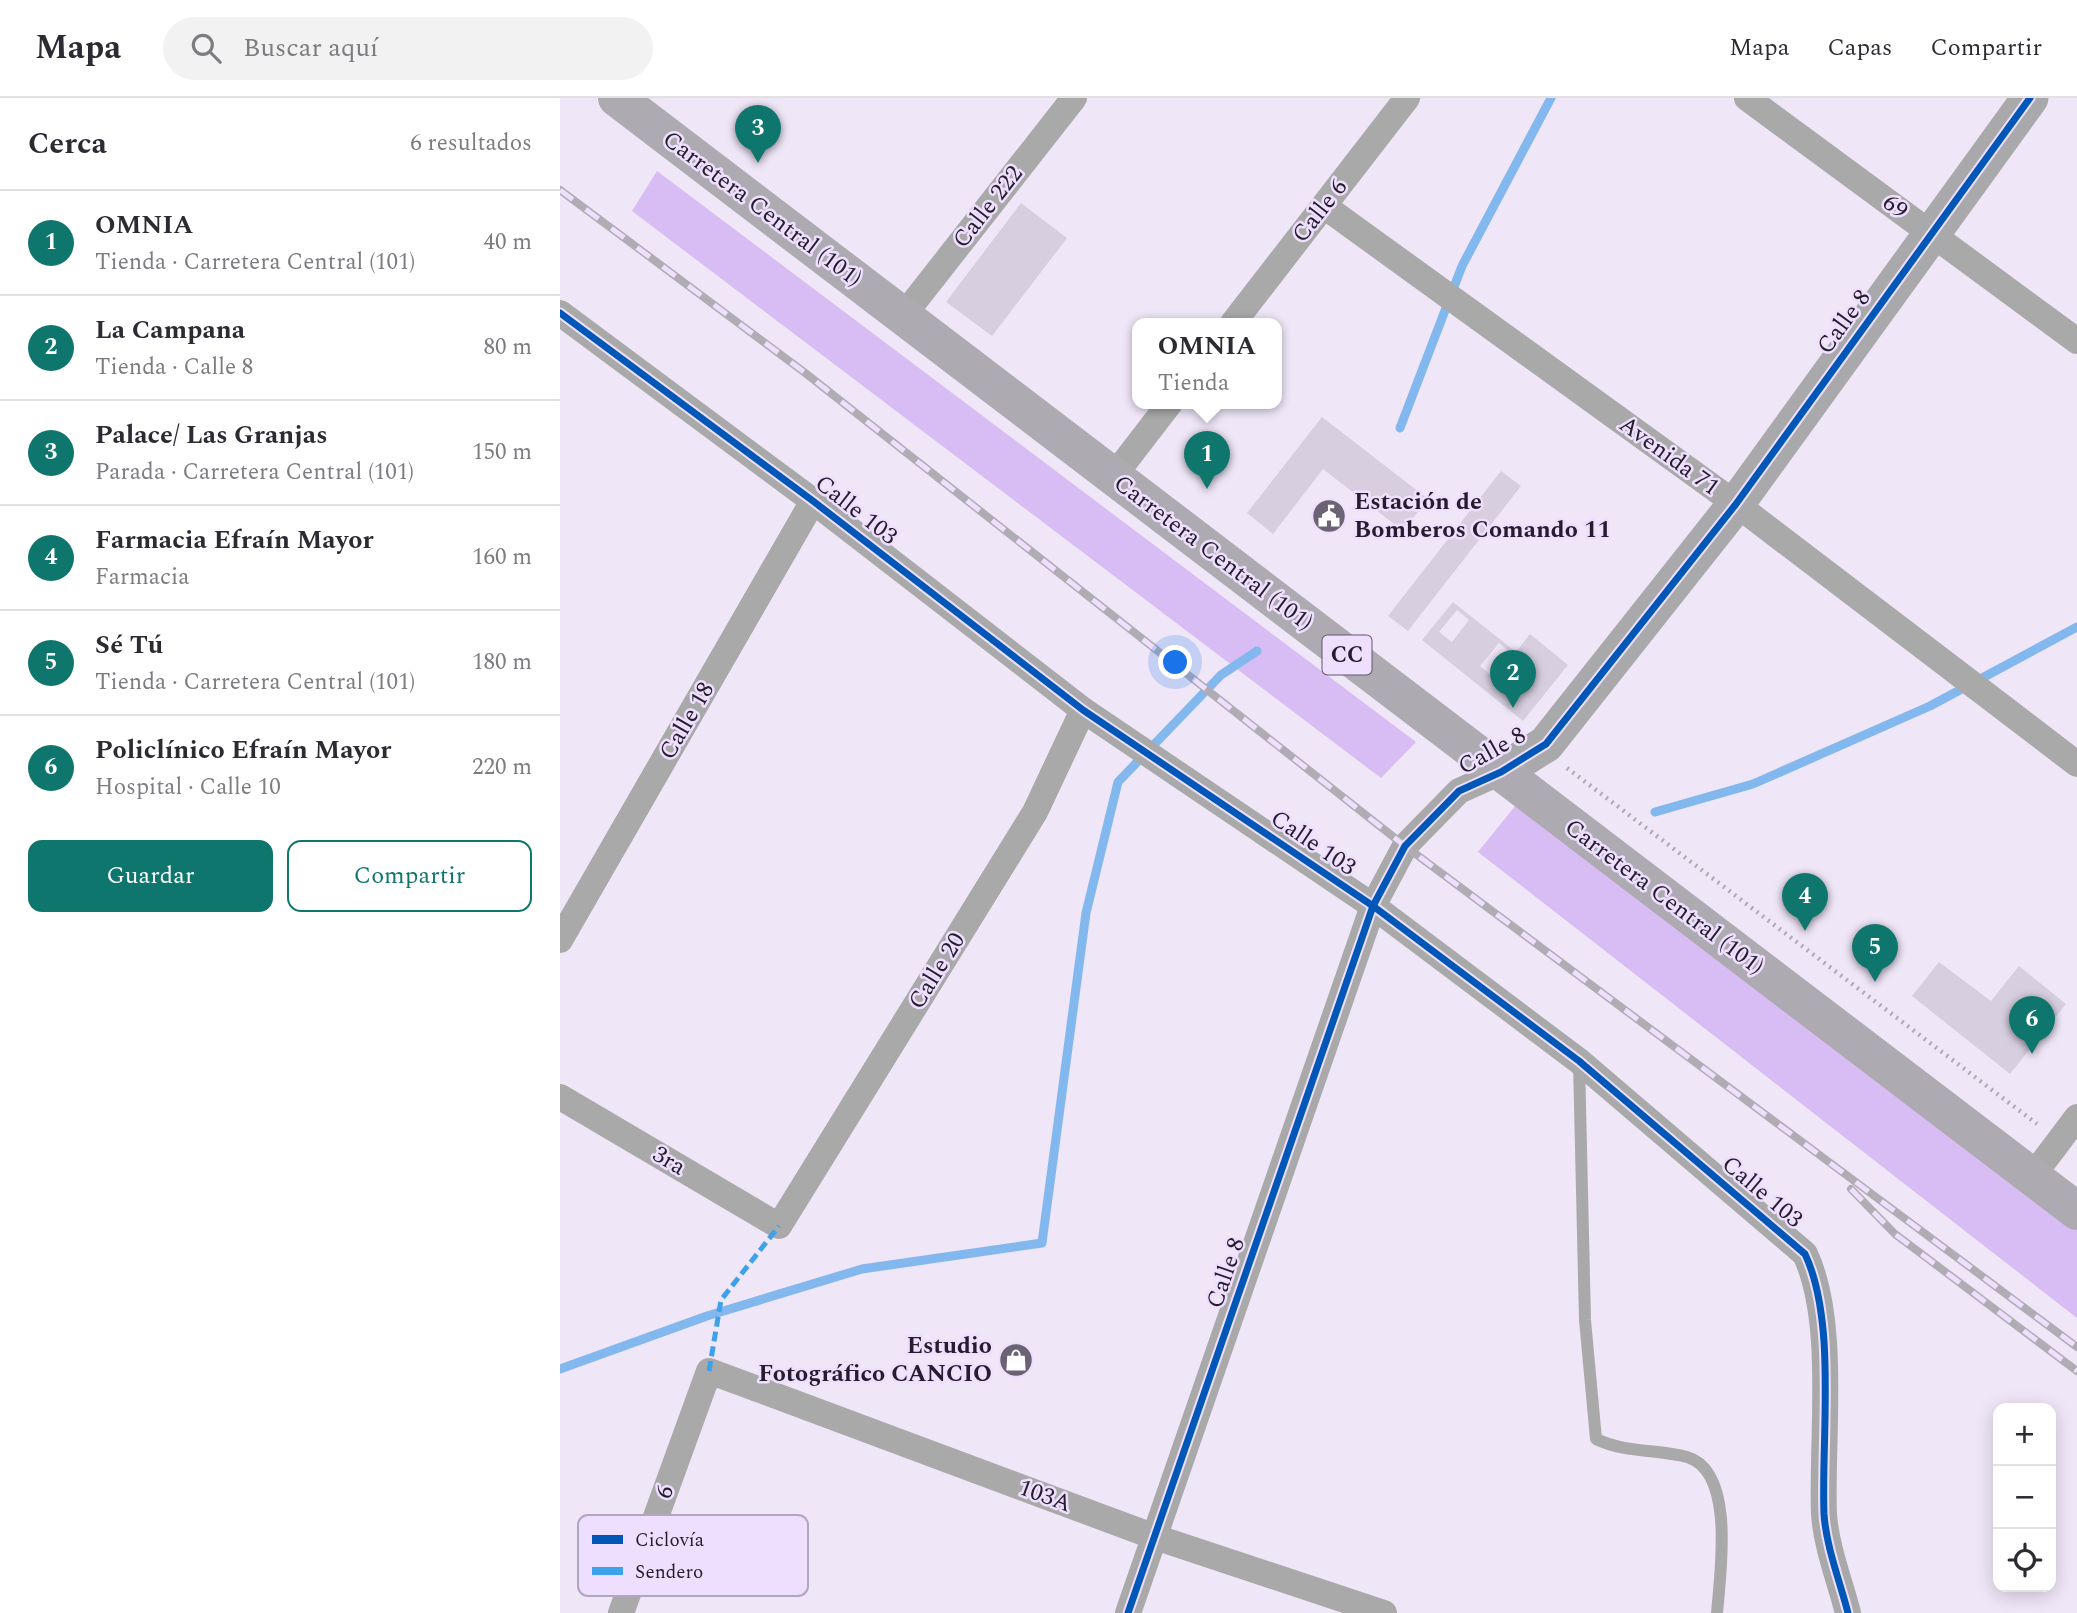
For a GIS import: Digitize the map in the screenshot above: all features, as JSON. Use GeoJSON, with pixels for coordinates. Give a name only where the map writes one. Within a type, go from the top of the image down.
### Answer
{"type":"FeatureCollection","features":[{"type":"Feature","properties":{"kind":"main road","name":"Carretera Central (101)"},"geometry":{"type":"LineString","coordinates":[[635,103],[903,316],[2077,1211]]}},
{"type":"Feature","properties":{"kind":"street","name":"Calle 222"},"geometry":{"type":"LineString","coordinates":[[903,316],[1074,98]]}},
{"type":"Feature","properties":{"kind":"street","name":"Calle 6"},"geometry":{"type":"LineString","coordinates":[[1237,318],[1407,98]]}},
{"type":"Feature","properties":{"kind":"street","name":"69"},"geometry":{"type":"LineString","coordinates":[[1747,98],[2077,341]]}},
{"type":"Feature","properties":{"kind":"street","name":"Calle 8"},"geometry":{"type":"LineString","coordinates":[[1128,1613],[1373,906],[1405,846],[1459,791],[1501,772],[1546,744],[1736,504],[2030,98]]}},
{"type":"Feature","properties":{"kind":"street","name":"Avenida 71"},"geometry":{"type":"LineString","coordinates":[[1324,206],[1736,504],[2077,764]]}},
{"type":"Feature","properties":{"kind":"street","name":"Calle 103"},"geometry":{"type":"LineString","coordinates":[[560,313],[813,501],[1083,710],[1373,906],[1579,1061],[1805,1254],[1815,1275],[1820,1302],[1825,1384],[1824,1518],[1848,1613]]}},
{"type":"Feature","properties":{"kind":"street"},"geometry":{"type":"LineString","coordinates":[[1113,477],[1165,409]]}},
{"type":"Feature","properties":{"kind":"street","name":"Calle 18"},"geometry":{"type":"LineString","coordinates":[[560,940],[813,501]]}},
{"type":"Feature","properties":{"kind":"street","name":"Calle 20"},"geometry":{"type":"LineString","coordinates":[[779,1226],[1035,812],[1083,710]]}},
{"type":"Feature","properties":{"kind":"street","name":"3ra"},"geometry":{"type":"LineString","coordinates":[[560,1097],[779,1226]]}},
{"type":"Feature","properties":{"kind":"street"},"geometry":{"type":"LineString","coordinates":[[2032,1177],[2077,1117]]}},
{"type":"Feature","properties":{"kind":"street","name":"103A"},"geometry":{"type":"LineString","coordinates":[[709,1371],[1155,1537],[1384,1613]]}},
{"type":"Feature","properties":{"kind":"street","name":"6"},"geometry":{"type":"LineString","coordinates":[[657,1515],[709,1371]]}},
{"type":"Feature","properties":{"kind":"street","name":"6"},"geometry":{"type":"LineString","coordinates":[[621,1613],[627,1596]]}},
{"type":"Feature","properties":{"kind":"lane"},"geometry":{"type":"LineString","coordinates":[[1579,1061],[1585,1320],[1596,1439],[1611,1446],[1690,1458],[1713,1479],[1720,1504],[1722,1533],[1717,1613]]}},
{"type":"Feature","properties":{"kind":"path"},"geometry":{"type":"LineString","coordinates":[[1539,747],[2059,1140]]}},
{"type":"Feature","properties":{"kind":"shaded area"},"geometry":{"type":"Polygon","coordinates":[[[657,171],[1416,742],[1381,778],[632,211],[657,171]]]}},
{"type":"Feature","properties":{"kind":"shaded area"},"geometry":{"type":"Polygon","coordinates":[[[1516,805],[2077,1229],[2077,1318],[1478,852],[1516,805]]]}},
{"type":"Feature","properties":{"kind":"building"},"geometry":{"type":"Polygon","coordinates":[[[1021,203],[1067,238],[992,336],[946,302],[1021,203]]]}},
{"type":"Feature","properties":{"kind":"building"},"geometry":{"type":"Polygon","coordinates":[[[1322,417],[1428,499],[1403,531],[1323,469],[1273,534],[1247,513],[1322,417]]]}},
{"type":"Feature","properties":{"kind":"building"},"geometry":{"type":"Polygon","coordinates":[[[1501,471],[1521,486],[1408,631],[1388,616],[1501,471]]]}},
{"type":"Feature","properties":{"kind":"building"},"geometry":{"type":"Polygon","coordinates":[[[1453,602],[1516,652],[1530,634],[1568,665],[1523,721],[1422,640],[1453,602]],[[1457,610],[1439,632],[1452,642],[1469,620],[1457,610]],[[1499,643],[1480,666],[1493,677],[1512,654],[1499,643]]]}},
{"type":"Feature","properties":{"kind":"building"},"geometry":{"type":"Polygon","coordinates":[[[1939,962],[1991,1001],[2019,966],[2066,1004],[2010,1074],[1912,996],[1939,962]]]}},
{"type":"Feature","properties":{"kind":"waterway"},"geometry":{"type":"LineString","coordinates":[[1400,428],[1462,266],[1551,98]]}},
{"type":"Feature","properties":{"kind":"waterway"},"geometry":{"type":"LineString","coordinates":[[1655,812],[1753,784],[1930,706],[2077,627]]}},
{"type":"Feature","properties":{"kind":"waterway"},"geometry":{"type":"LineString","coordinates":[[560,1369],[707,1316],[862,1269],[1042,1243],[1086,913],[1118,782],[1221,675],[1257,651]]}},
{"type":"Feature","properties":{"kind":"railway"},"geometry":{"type":"LineString","coordinates":[[560,190],[804,372],[1405,846],[2077,1347]]}},
{"type":"Feature","properties":{"kind":"railway"},"geometry":{"type":"LineString","coordinates":[[1851,1189],[1895,1234],[2077,1371]]}},
{"type":"Feature","properties":{"kind":"marked path"},"geometry":{"type":"LineString","coordinates":[[709,1371],[721,1300],[779,1226]]}},
{"type":"Feature","properties":{"kind":"cycle path"},"geometry":{"type":"LineString","coordinates":[[1128,1613],[1373,906],[1405,846],[1459,791],[1501,772],[1546,744],[1736,504],[2030,98]]}},
{"type":"Feature","properties":{"kind":"cycle path"},"geometry":{"type":"LineString","coordinates":[[560,313],[813,501],[1083,710],[1373,906],[1579,1061],[1805,1254],[1815,1282],[1824,1346],[1825,1526],[1848,1613]]}},
{"type":"Feature","properties":{"kind":"place","name":"Palace/ Las Granjas"},"geometry":{"type":"Point","coordinates":[758,163]}},
{"type":"Feature","properties":{"kind":"place","name":"OMNIA"},"geometry":{"type":"Point","coordinates":[1207,489]}},
{"type":"Feature","properties":{"kind":"place","name":"Estación de Bomberos Comando 11"},"geometry":{"type":"Point","coordinates":[1329,516]}},
{"type":"Feature","properties":{"kind":"place","name":"La Campana"},"geometry":{"type":"Point","coordinates":[1513,708]}},
{"type":"Feature","properties":{"kind":"place","name":"Farmacia Efraín Mayor"},"geometry":{"type":"Point","coordinates":[1805,931]}},
{"type":"Feature","properties":{"kind":"place","name":"Sé Tú"},"geometry":{"type":"Point","coordinates":[1875,982]}},
{"type":"Feature","properties":{"kind":"place","name":"Policlínico Efraín Mayor"},"geometry":{"type":"Point","coordinates":[2032,1054]}},
{"type":"Feature","properties":{"kind":"place","name":"Estudio Fotográfico CANCIO"},"geometry":{"type":"Point","coordinates":[1016,1360]}}]}
